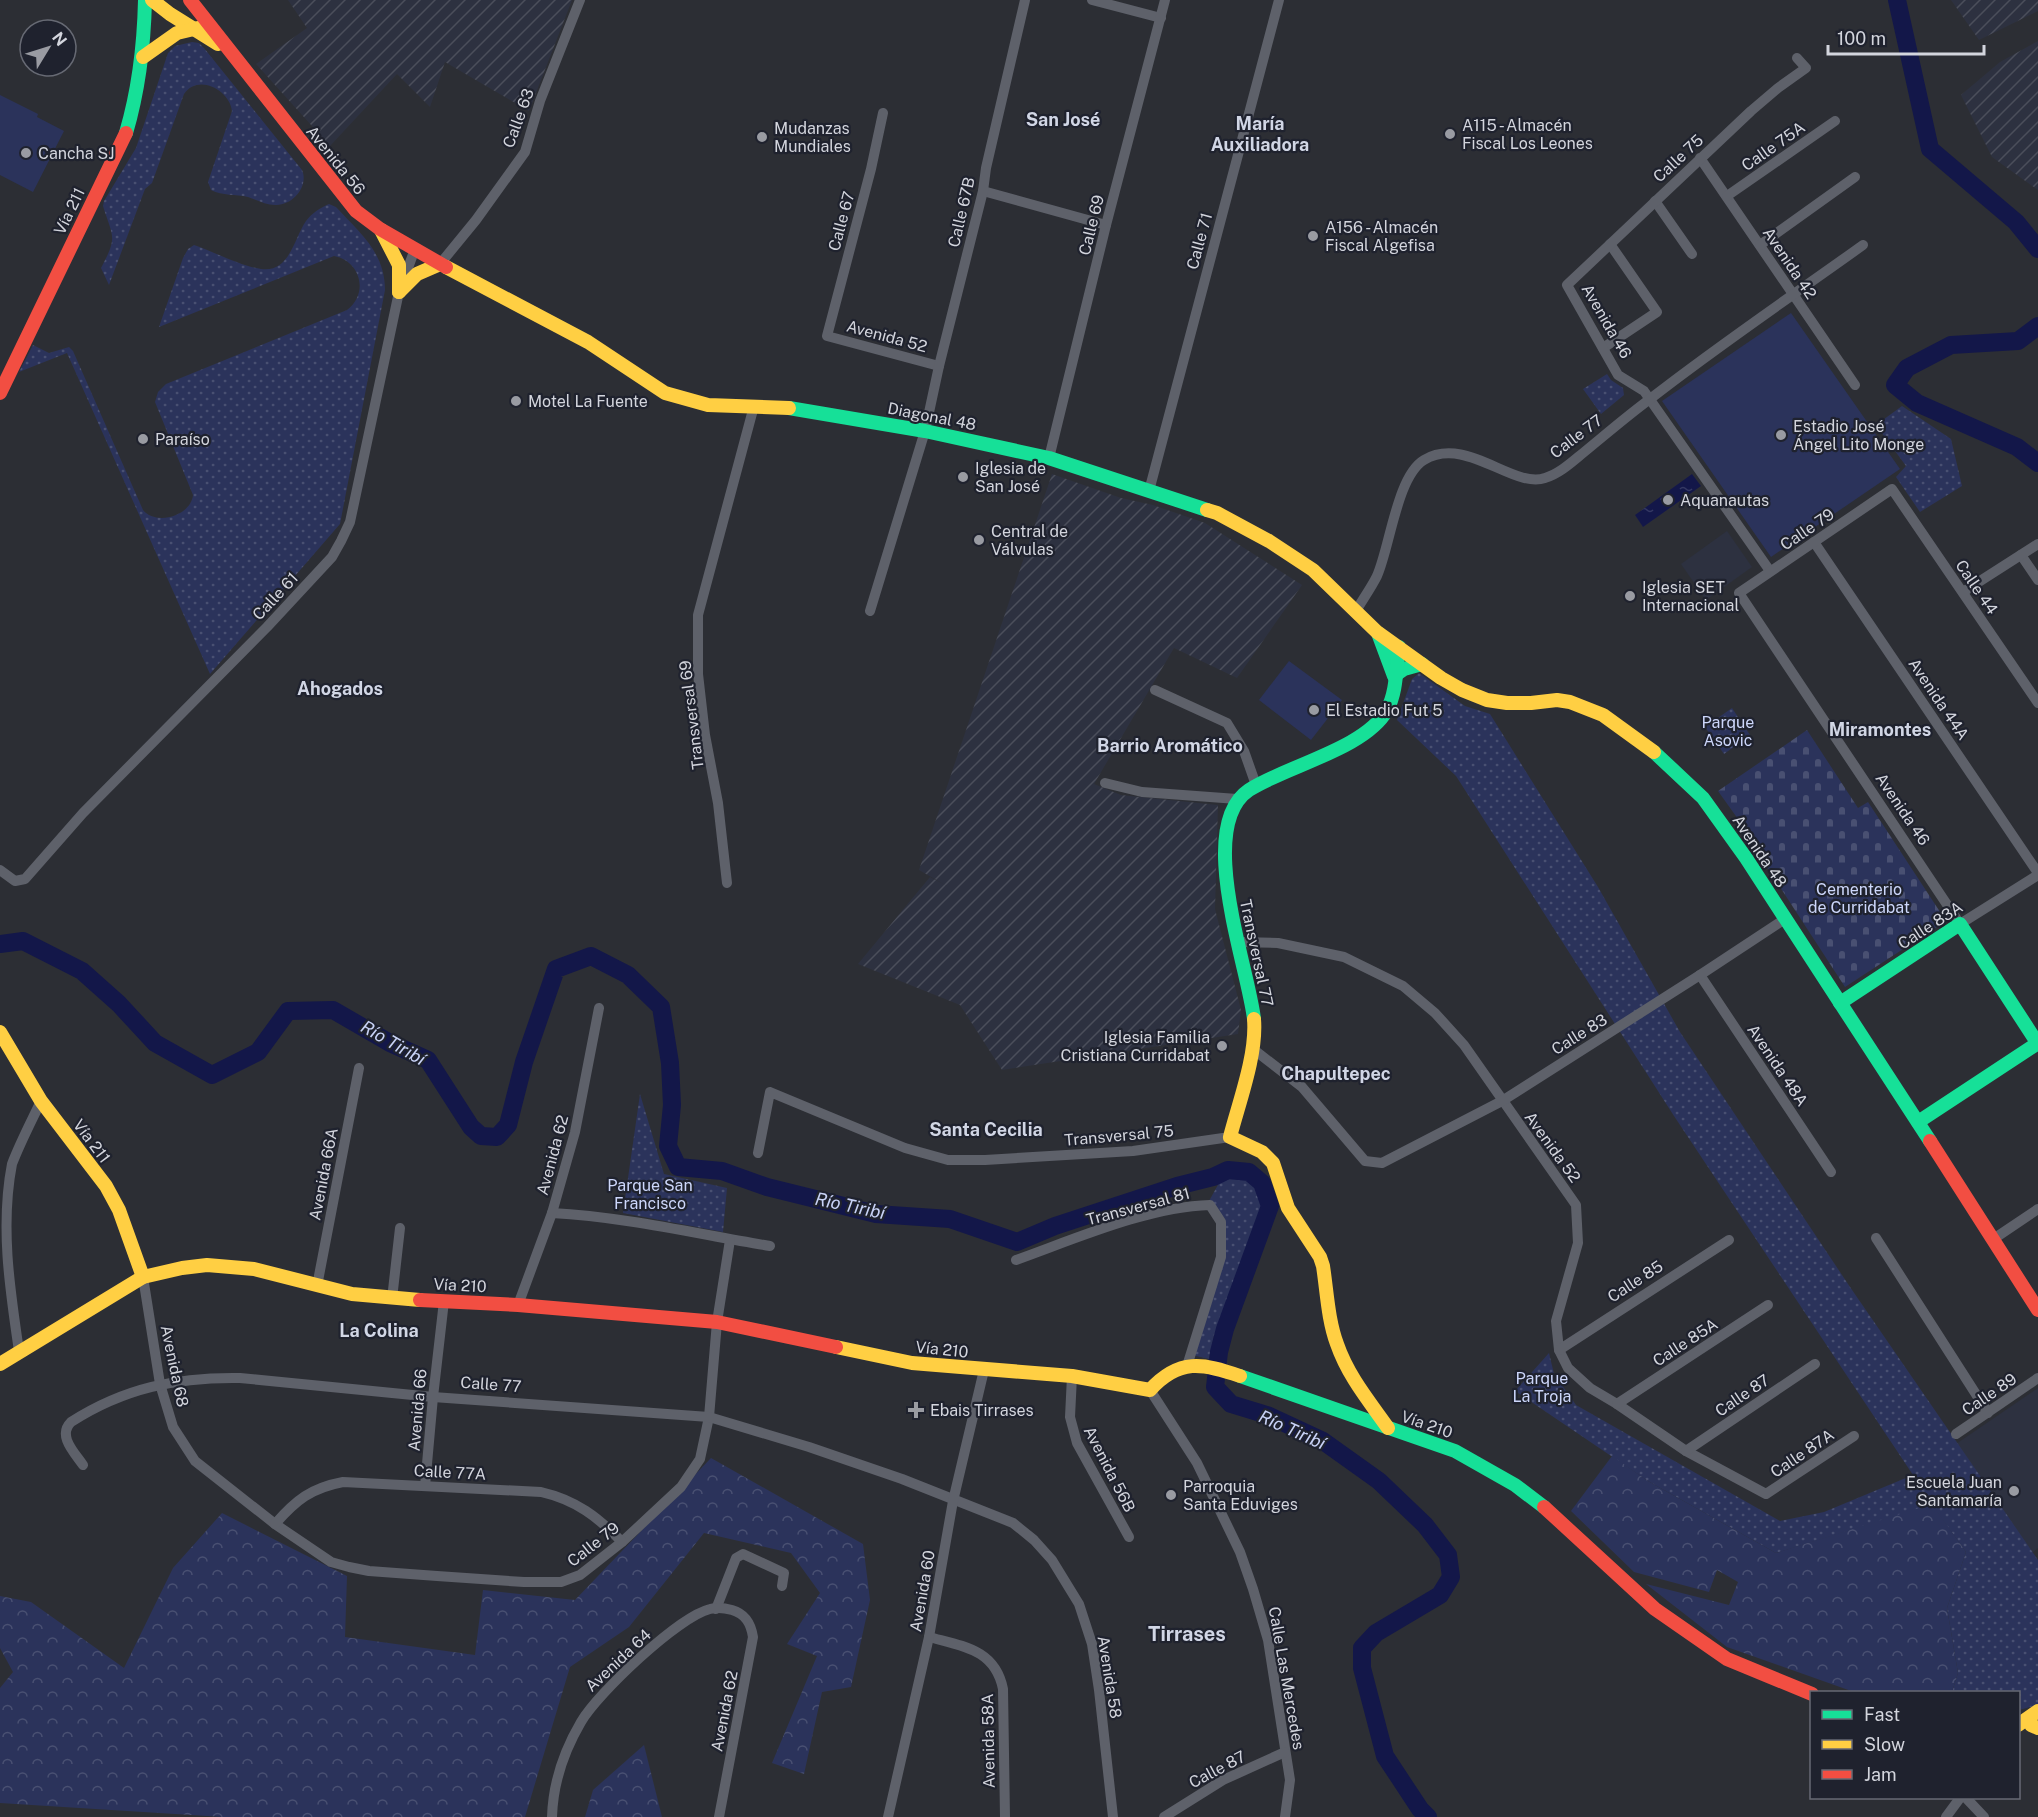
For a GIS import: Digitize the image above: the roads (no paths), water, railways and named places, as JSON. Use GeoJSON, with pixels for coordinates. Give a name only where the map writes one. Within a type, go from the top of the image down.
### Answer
{"type":"FeatureCollection","features":[{"type":"Feature","properties":{"kind":"street","name":"Vía 211"},"geometry":{"type":"LineString","coordinates":[[0,393],[126,133],[143,57],[145,0]]}},
{"type":"Feature","properties":{"kind":"street","name":"Avenida 56"},"geometry":{"type":"LineString","coordinates":[[152,0],[229,51]]}},
{"type":"Feature","properties":{"kind":"street","name":"Avenida 56"},"geometry":{"type":"LineString","coordinates":[[191,0],[211,29],[340,193],[357,211],[380,229],[441,264]]}},
{"type":"Feature","properties":{"kind":"street","name":"Calle 63"},"geometry":{"type":"LineString","coordinates":[[441,264],[525,152],[540,101],[580,0]]}},
{"type":"Feature","properties":{"kind":"street","name":"Calle 67B"},"geometry":{"type":"LineString","coordinates":[[925,431],[983,191],[986,168],[1025,0]]}},
{"type":"Feature","properties":{"kind":"street"},"geometry":{"type":"LineString","coordinates":[[1092,0],[1161,18]]}},
{"type":"Feature","properties":{"kind":"street","name":"Calle 69"},"geometry":{"type":"LineString","coordinates":[[1049,458],[1106,225],[1165,0]]}},
{"type":"Feature","properties":{"kind":"street","name":"Calle 71"},"geometry":{"type":"LineString","coordinates":[[1149,490],[1279,0]]}},
{"type":"Feature","properties":{"kind":"street"},"geometry":{"type":"LineString","coordinates":[[143,57],[177,33],[194,28],[211,29]]}},
{"type":"Feature","properties":{"kind":"street","name":"Calle 75"},"geometry":{"type":"LineString","coordinates":[[1567,285],[1700,158],[1778,88],[1806,68],[1797,58]]}},
{"type":"Feature","properties":{"kind":"street","name":"Calle 67"},"geometry":{"type":"LineString","coordinates":[[827,336],[871,169],[883,113]]}},
{"type":"Feature","properties":{"kind":"street","name":"Calle 75A"},"geometry":{"type":"LineString","coordinates":[[1727,196],[1835,121]]}},
{"type":"Feature","properties":{"kind":"street","name":"Avenida 42"},"geometry":{"type":"LineString","coordinates":[[1700,158],[1855,385]]}},
{"type":"Feature","properties":{"kind":"street"},"geometry":{"type":"LineString","coordinates":[[1760,245],[1855,177]]}},
{"type":"Feature","properties":{"kind":"street"},"geometry":{"type":"LineString","coordinates":[[983,191],[1106,225]]}},
{"type":"Feature","properties":{"kind":"street"},"geometry":{"type":"LineString","coordinates":[[1655,201],[1692,254]]}},
{"type":"Feature","properties":{"kind":"street"},"geometry":{"type":"LineString","coordinates":[[380,229],[399,265],[399,292]]}},
{"type":"Feature","properties":{"kind":"street"},"geometry":{"type":"LineString","coordinates":[[1603,348],[1657,312],[1610,243]]}},
{"type":"Feature","properties":{"kind":"street","name":"Calle 77"},"geometry":{"type":"LineString","coordinates":[[1356,611],[1378,574],[1396,512],[1411,472],[1424,460],[1440,454],[1458,454],[1479,459],[1525,478],[1545,479],[1569,464],[1649,399],[1863,245]]}},
{"type":"Feature","properties":{"kind":"street","name":"Calle 61"},"geometry":{"type":"LineString","coordinates":[[0,870],[15,882],[25,879],[82,813],[267,627],[332,557],[350,522],[399,292],[415,249]]}},
{"type":"Feature","properties":{"kind":"street"},"geometry":{"type":"LineString","coordinates":[[399,292],[424,269],[441,264]]}},
{"type":"Feature","properties":{"kind":"street","name":"Diagonal 48"},"geometry":{"type":"LineString","coordinates":[[441,264],[588,342],[665,393],[708,405],[802,410],[925,431],[1049,458],[1217,513],[1269,541],[1313,570],[1377,632],[1399,647]]}},
{"type":"Feature","properties":{"kind":"street","name":"Avenida 46"},"geometry":{"type":"LineString","coordinates":[[1567,285],[1618,375],[1636,385],[1649,399],[1770,571]]}},
{"type":"Feature","properties":{"kind":"street","name":"Avenida 52"},"geometry":{"type":"LineString","coordinates":[[827,336],[939,366]]}},
{"type":"Feature","properties":{"kind":"street","name":"Transversal 69"},"geometry":{"type":"LineString","coordinates":[[727,883],[718,803],[705,735],[698,674],[698,615],[754,406]]}},
{"type":"Feature","properties":{"kind":"street"},"geometry":{"type":"LineString","coordinates":[[870,611],[925,431]]}},
{"type":"Feature","properties":{"kind":"street","name":"Calle 79"},"geometry":{"type":"LineString","coordinates":[[1739,593],[1892,489]]}},
{"type":"Feature","properties":{"kind":"street","name":"Calle 44"},"geometry":{"type":"LineString","coordinates":[[1892,489],[2038,703]]}},
{"type":"Feature","properties":{"kind":"street","name":"Avenida 44A"},"geometry":{"type":"LineString","coordinates":[[1814,542],[2038,874]]}},
{"type":"Feature","properties":{"kind":"street"},"geometry":{"type":"LineString","coordinates":[[1963,592],[2038,544]]}},
{"type":"Feature","properties":{"kind":"street"},"geometry":{"type":"LineString","coordinates":[[2021,555],[2038,580]]}},
{"type":"Feature","properties":{"kind":"street","name":"Avenida 46"},"geometry":{"type":"LineString","coordinates":[[1739,593],[2038,1043]]}},
{"type":"Feature","properties":{"kind":"street"},"geometry":{"type":"LineString","coordinates":[[1377,632],[1394,676]]}},
{"type":"Feature","properties":{"kind":"street"},"geometry":{"type":"LineString","coordinates":[[1105,783],[1142,792],[1238,799],[1256,785],[1334,749],[1370,730],[1379,722],[1387,712],[1391,701],[1399,647]]}},
{"type":"Feature","properties":{"kind":"street","name":"Avenida 48"},"geometry":{"type":"LineString","coordinates":[[1399,647],[1462,690],[1487,700],[1519,703],[1557,700],[1582,705],[1603,715],[1655,753],[1703,798],[1746,858],[2038,1310]]}},
{"type":"Feature","properties":{"kind":"street"},"geometry":{"type":"LineString","coordinates":[[1394,676],[1404,669],[1422,664]]}},
{"type":"Feature","properties":{"kind":"street"},"geometry":{"type":"LineString","coordinates":[[1155,690],[1227,723],[1244,751],[1256,785]]}},
{"type":"Feature","properties":{"kind":"street","name":"Transversal 77"},"geometry":{"type":"LineString","coordinates":[[1230,1137],[1253,1049],[1255,1032],[1227,892],[1225,844],[1230,814],[1238,799]]}},
{"type":"Feature","properties":{"kind":"street","name":"Calle 83A"},"geometry":{"type":"LineString","coordinates":[[1840,1003],[2038,874]]}},
{"type":"Feature","properties":{"kind":"street","name":"Calle 83"},"geometry":{"type":"LineString","coordinates":[[1253,1049],[1302,1087],[1365,1161],[1382,1163],[1502,1101],[1785,919]]}},
{"type":"Feature","properties":{"kind":"street","name":"Avenida 52"},"geometry":{"type":"LineString","coordinates":[[1238,942],[1278,943],[1344,957],[1403,986],[1435,1013],[1464,1045],[1575,1205],[1578,1243],[1556,1321],[1559,1350],[1568,1368],[1590,1388],[1686,1451],[1766,1494]]}},
{"type":"Feature","properties":{"kind":"street","name":"Avenida 48A"},"geometry":{"type":"LineString","coordinates":[[1700,975],[1831,1172]]}},
{"type":"Feature","properties":{"kind":"street","name":"Avenida 62"},"geometry":{"type":"LineString","coordinates":[[518,1305],[552,1213],[574,1132],[599,1008]]}},
{"type":"Feature","properties":{"kind":"street","name":"Vía 211"},"geometry":{"type":"LineString","coordinates":[[0,1032],[41,1101],[106,1186],[119,1210],[143,1277]]}},
{"type":"Feature","properties":{"kind":"street"},"geometry":{"type":"LineString","coordinates":[[1918,1122],[2038,1043]]}},
{"type":"Feature","properties":{"kind":"street","name":"Avenida 66A"},"geometry":{"type":"LineString","coordinates":[[316,1286],[360,1068]]}},
{"type":"Feature","properties":{"kind":"street","name":"Transversal 75"},"geometry":{"type":"LineString","coordinates":[[758,1153],[771,1092],[905,1148],[948,1160],[986,1160],[1133,1151],[1230,1137]]}},
{"type":"Feature","properties":{"kind":"street"},"geometry":{"type":"LineString","coordinates":[[19,1352],[3,1285],[2,1203],[12,1165],[41,1101]]}},
{"type":"Feature","properties":{"kind":"street"},"geometry":{"type":"LineString","coordinates":[[1230,1137],[1262,1152],[1273,1163],[1288,1208],[1323,1266],[1331,1324],[1345,1364],[1388,1428]]}},
{"type":"Feature","properties":{"kind":"street","name":"Transversal 81"},"geometry":{"type":"LineString","coordinates":[[1016,1260],[1124,1222],[1189,1206],[1210,1205],[1221,1222],[1221,1257],[1193,1365]]}},
{"type":"Feature","properties":{"kind":"street"},"geometry":{"type":"LineString","coordinates":[[1992,1240],[2038,1209]]}},
{"type":"Feature","properties":{"kind":"street"},"geometry":{"type":"LineString","coordinates":[[552,1213],[596,1215],[770,1246]]}},
{"type":"Feature","properties":{"kind":"street"},"geometry":{"type":"LineString","coordinates":[[392,1299],[400,1228]]}},
{"type":"Feature","properties":{"kind":"street"},"geometry":{"type":"LineString","coordinates":[[1876,1238],[1988,1413]]}},
{"type":"Feature","properties":{"kind":"street"},"geometry":{"type":"LineString","coordinates":[[717,1322],[730,1240]]}},
{"type":"Feature","properties":{"kind":"street","name":"Calle 85"},"geometry":{"type":"LineString","coordinates":[[1559,1350],[1729,1240]]}},
{"type":"Feature","properties":{"kind":"street","name":"Vía 210"},"geometry":{"type":"LineString","coordinates":[[0,1364],[143,1277],[207,1264],[254,1269],[352,1294],[392,1299],[518,1305],[717,1322],[912,1363],[1072,1376],[1150,1390]]}},
{"type":"Feature","properties":{"kind":"street","name":"Avenida 68"},"geometry":{"type":"LineString","coordinates":[[143,1277],[160,1384],[173,1427],[195,1461],[275,1524]]}},
{"type":"Feature","properties":{"kind":"street","name":"Avenida 66"},"geometry":{"type":"LineString","coordinates":[[425,1486],[444,1301]]}},
{"type":"Feature","properties":{"kind":"street","name":"Calle 85A"},"geometry":{"type":"LineString","coordinates":[[1617,1404],[1768,1305]]}},
{"type":"Feature","properties":{"kind":"street","name":"Calle 79"},"geometry":{"type":"LineString","coordinates":[[275,1524],[331,1562],[369,1571],[524,1582],[570,1580],[622,1542],[691,1475],[700,1459],[709,1417],[717,1322]]}},
{"type":"Feature","properties":{"kind":"street"},"geometry":{"type":"LineString","coordinates":[[1150,1390],[1158,1380],[1170,1372],[1193,1365]]}},
{"type":"Feature","properties":{"kind":"street","name":"Vía 210"},"geometry":{"type":"LineString","coordinates":[[1193,1365],[1242,1378],[1455,1451],[1515,1485],[1551,1512],[1656,1609],[1727,1659],[1810,1693]]}},
{"type":"Feature","properties":{"kind":"street","name":"Calle 87"},"geometry":{"type":"LineString","coordinates":[[1686,1451],[1815,1365]]}},
{"type":"Feature","properties":{"kind":"street","name":"Avenida 60"},"geometry":{"type":"LineString","coordinates":[[888,1817],[929,1637],[953,1501],[984,1370]]}},
{"type":"Feature","properties":{"kind":"street","name":"Avenida 56B"},"geometry":{"type":"LineString","coordinates":[[1072,1376],[1070,1417],[1077,1443],[1129,1537]]}},
{"type":"Feature","properties":{"kind":"street","name":"Calle 77"},"geometry":{"type":"LineString","coordinates":[[83,1465],[66,1438],[67,1426],[78,1417],[114,1400],[160,1384],[208,1377],[240,1378],[433,1397],[709,1417],[809,1447],[902,1479],[953,1501]]}},
{"type":"Feature","properties":{"kind":"street","name":"Calle 89"},"geometry":{"type":"LineString","coordinates":[[1956,1434],[2038,1378]]}},
{"type":"Feature","properties":{"kind":"street","name":"Calle Las Mercedes"},"geometry":{"type":"LineString","coordinates":[[1150,1390],[1197,1463],[1240,1552],[1254,1589],[1268,1640],[1290,1780],[1285,1817]]}},
{"type":"Feature","properties":{"kind":"street","name":"Calle 87A"},"geometry":{"type":"LineString","coordinates":[[1766,1494],[1854,1436]]}},
{"type":"Feature","properties":{"kind":"street","name":"Calle 77A"},"geometry":{"type":"LineString","coordinates":[[275,1524],[302,1497],[328,1485],[343,1482],[541,1492],[557,1496],[589,1512],[602,1521],[622,1542]]}},
{"type":"Feature","properties":{"kind":"street","name":"Avenida 58"},"geometry":{"type":"LineString","coordinates":[[953,1501],[1013,1523],[1034,1540],[1052,1560],[1079,1604],[1092,1644],[1113,1817]]}},
{"type":"Feature","properties":{"kind":"street"},"geometry":{"type":"LineString","coordinates":[[716,1609],[736,1558],[743,1554],[784,1573],[782,1586]]}},
{"type":"Feature","properties":{"kind":"street","name":"Avenida 64"},"geometry":{"type":"LineString","coordinates":[[552,1817],[561,1765],[581,1721],[596,1701],[632,1665],[697,1614],[716,1609],[741,1613]]}},
{"type":"Feature","properties":{"kind":"street","name":"Avenida 62"},"geometry":{"type":"LineString","coordinates":[[718,1817],[753,1637],[751,1627],[741,1613]]}},
{"type":"Feature","properties":{"kind":"street","name":"Avenida 58A"},"geometry":{"type":"LineString","coordinates":[[929,1637],[979,1652],[989,1660],[1001,1678],[1005,1817]]}},
{"type":"Feature","properties":{"kind":"street"},"geometry":{"type":"LineString","coordinates":[[2029,1725],[2038,1711]]}},
{"type":"Feature","properties":{"kind":"street","name":"Calle 87"},"geometry":{"type":"LineString","coordinates":[[1164,1817],[1223,1780],[1285,1752]]}},
{"type":"Feature","properties":{"kind":"street"},"geometry":{"type":"LineString","coordinates":[[1946,1817],[1959,1799]]}},
{"type":"Feature","properties":{"kind":"street"},"geometry":{"type":"LineString","coordinates":[[1968,1799],[1984,1817]]}},
{"type":"Feature","properties":{"kind":"water","name":"Aquanautas"},"geometry":{"type":"Polygon","coordinates":[[[1692,474],[1701,486],[1643,527],[1635,515],[1692,474]]]}},
{"type":"Feature","properties":{"kind":"waterway"},"geometry":{"type":"LineString","coordinates":[[1897,0],[1930,149],[2016,222],[2038,249]]}},
{"type":"Feature","properties":{"kind":"waterway"},"geometry":{"type":"LineString","coordinates":[[2038,326],[2018,341],[1951,345],[1907,368],[1895,385],[1917,403],[2017,447],[2038,463]]}},
{"type":"Feature","properties":{"kind":"waterway","name":"Río Tiribí"},"geometry":{"type":"LineString","coordinates":[[0,944],[23,941],[82,971],[119,1004],[155,1043],[212,1075],[258,1052],[288,1011],[333,1010],[390,1043],[428,1060],[471,1127],[481,1136],[497,1137],[508,1125],[524,1062],[556,969],[591,956],[628,975],[661,1007],[670,1063],[672,1105],[668,1146],[678,1167],[722,1171],[767,1187],[876,1214],[950,1219],[1017,1242],[1055,1226],[1177,1186],[1213,1177],[1228,1170],[1249,1172],[1262,1183],[1270,1206],[1225,1329],[1219,1352],[1215,1387],[1231,1404],[1267,1415],[1323,1441],[1379,1481],[1425,1525],[1448,1555],[1451,1577],[1440,1595],[1376,1633],[1362,1648],[1362,1668],[1385,1756],[1420,1809],[1428,1817]]}},
{"type":"Feature","properties":{"kind":"place","name":"A115 - Almacén Fiscal Los Leones"},"geometry":{"type":"Point","coordinates":[1450,134]}},
{"type":"Feature","properties":{"kind":"place","name":"Mudanzas Mundiales"},"geometry":{"type":"Point","coordinates":[762,137]}},
{"type":"Feature","properties":{"kind":"place","name":"Cancha SJ"},"geometry":{"type":"Point","coordinates":[26,153]}},
{"type":"Feature","properties":{"kind":"place","name":"A156 - Almacén Fiscal Algefisa"},"geometry":{"type":"Point","coordinates":[1313,236]}},
{"type":"Feature","properties":{"kind":"place","name":"Motel La Fuente"},"geometry":{"type":"Point","coordinates":[516,401]}},
{"type":"Feature","properties":{"kind":"place","name":"Estadio José Ángel Lito Monge"},"geometry":{"type":"Point","coordinates":[1781,435]}},
{"type":"Feature","properties":{"kind":"place","name":"Paraíso"},"geometry":{"type":"Point","coordinates":[143,439]}},
{"type":"Feature","properties":{"kind":"place","name":"Iglesia de San José"},"geometry":{"type":"Point","coordinates":[963,477]}},
{"type":"Feature","properties":{"kind":"place","name":"Aquanautas"},"geometry":{"type":"Point","coordinates":[1668,500]}},
{"type":"Feature","properties":{"kind":"place","name":"Central de Válvulas"},"geometry":{"type":"Point","coordinates":[979,540]}},
{"type":"Feature","properties":{"kind":"place","name":"Iglesia SET Internacional"},"geometry":{"type":"Point","coordinates":[1630,596]}},
{"type":"Feature","properties":{"kind":"place","name":"El Estadio Fut 5"},"geometry":{"type":"Point","coordinates":[1314,710]}},
{"type":"Feature","properties":{"kind":"place","name":"Iglesia Familia Cristiana Curridabat"},"geometry":{"type":"Point","coordinates":[1222,1046]}},
{"type":"Feature","properties":{"kind":"place","name":"Ebais Tirrases"},"geometry":{"type":"Point","coordinates":[916,1410]}},
{"type":"Feature","properties":{"kind":"place","name":"Escuela Juan Santamaría"},"geometry":{"type":"Point","coordinates":[2014,1491]}},
{"type":"Feature","properties":{"kind":"place","name":"Parroquia Santa Eduviges"},"geometry":{"type":"Point","coordinates":[1171,1495]}},
{"type":"Feature","properties":{"kind":"district","name":"San José"},"geometry":{"type":"Point","coordinates":[1063,120]}},
{"type":"Feature","properties":{"kind":"district","name":"María Auxiliadora"},"geometry":{"type":"Point","coordinates":[1260,134]}},
{"type":"Feature","properties":{"kind":"district","name":"Ahogados"},"geometry":{"type":"Point","coordinates":[340,689]}},
{"type":"Feature","properties":{"kind":"district","name":"Miramontes"},"geometry":{"type":"Point","coordinates":[1880,730]}},
{"type":"Feature","properties":{"kind":"district","name":"Barrio Aromático"},"geometry":{"type":"Point","coordinates":[1170,746]}},
{"type":"Feature","properties":{"kind":"district","name":"Chapultepec"},"geometry":{"type":"Point","coordinates":[1336,1074]}},
{"type":"Feature","properties":{"kind":"district","name":"Santa Cecilia"},"geometry":{"type":"Point","coordinates":[986,1130]}},
{"type":"Feature","properties":{"kind":"district","name":"La Colina"},"geometry":{"type":"Point","coordinates":[379,1331]}},
{"type":"Feature","properties":{"kind":"district","name":"Tirrases"},"geometry":{"type":"Point","coordinates":[1187,1634]}},
{"type":"Feature","properties":{"kind":"park label","name":"Parque Asovic"},"geometry":{"type":"Point","coordinates":[1728,731]}},
{"type":"Feature","properties":{"kind":"park label","name":"Cementerio de Curridabat"},"geometry":{"type":"Point","coordinates":[1859,898]}},
{"type":"Feature","properties":{"kind":"park label","name":"Parque San Francisco"},"geometry":{"type":"Point","coordinates":[650,1194]}},
{"type":"Feature","properties":{"kind":"park label","name":"Parque La Troja"},"geometry":{"type":"Point","coordinates":[1542,1387]}}]}
